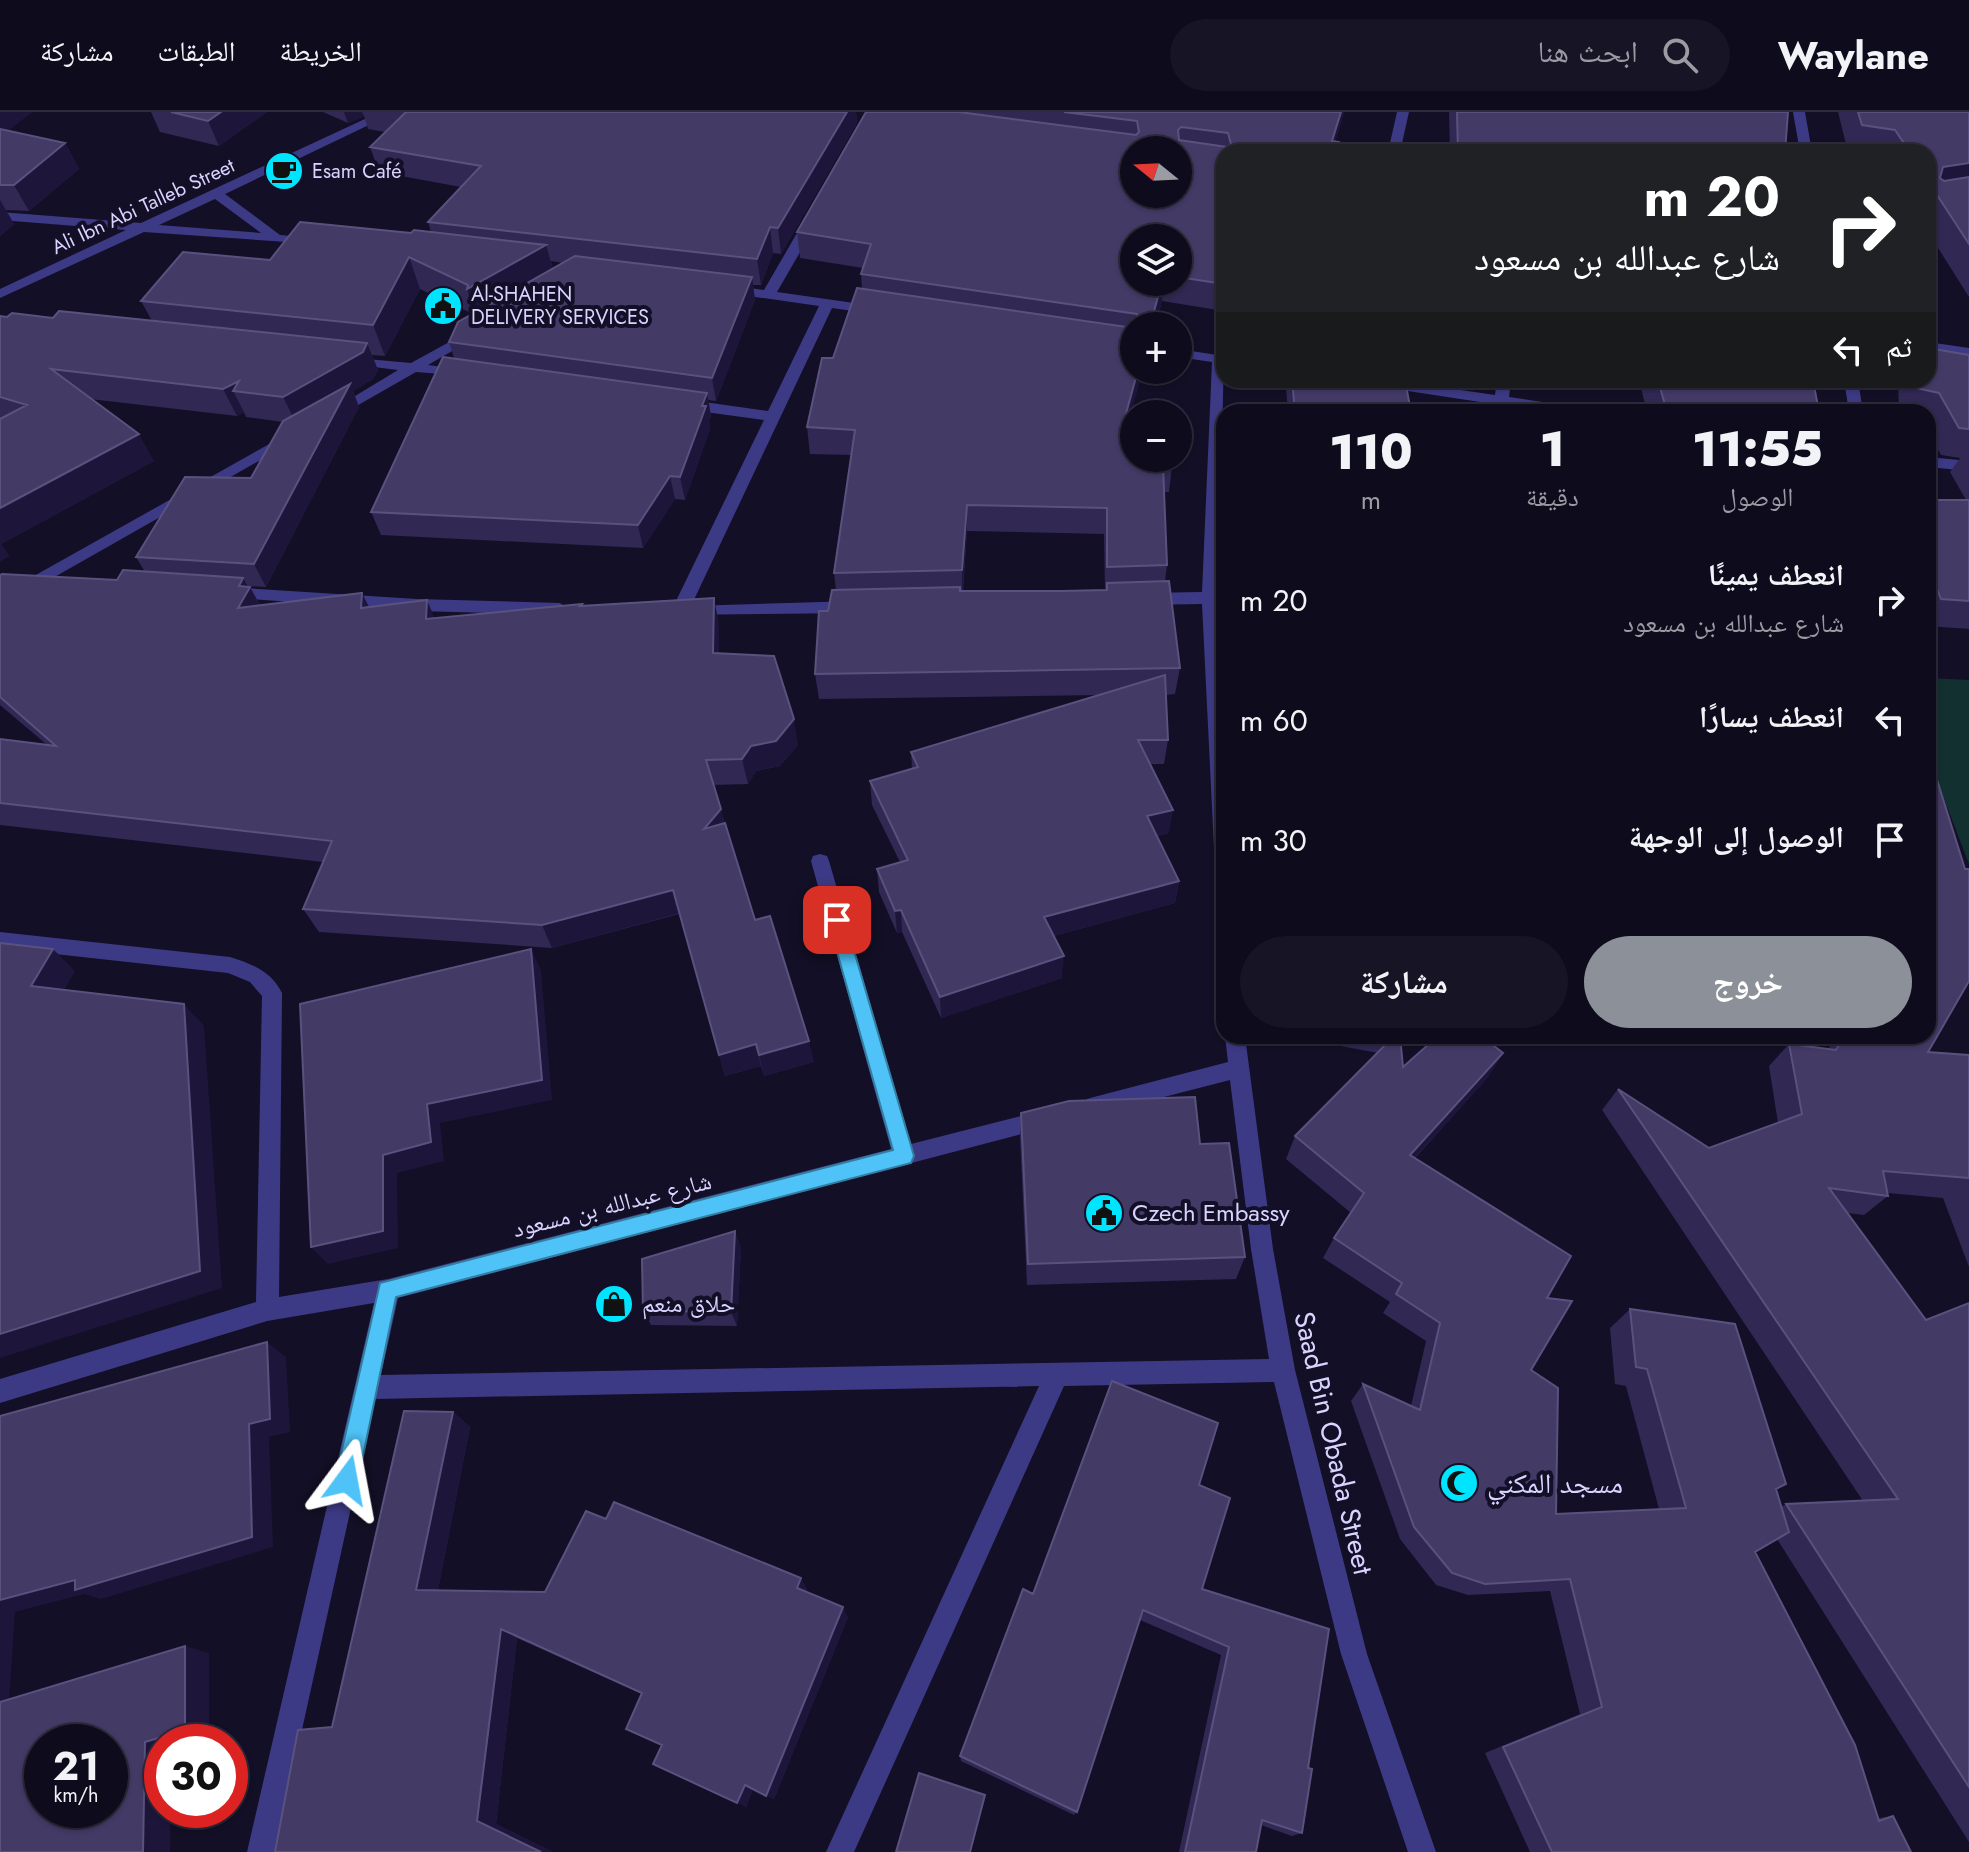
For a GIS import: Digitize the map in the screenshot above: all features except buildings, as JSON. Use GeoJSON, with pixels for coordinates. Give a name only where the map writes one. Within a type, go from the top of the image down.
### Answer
{"type":"FeatureCollection","features":[{"type":"Feature","properties":{"kind":"street","name":"Ali Ibn Abi Talleb Street"},"geometry":{"type":"LineString","coordinates":[[0,294],[390,112]]}},
{"type":"Feature","properties":{"kind":"street"},"geometry":{"type":"LineString","coordinates":[[1396,144],[1403,112]]}},
{"type":"Feature","properties":{"kind":"street"},"geometry":{"type":"LineString","coordinates":[[1799,112],[1805,144]]}},
{"type":"Feature","properties":{"kind":"street"},"geometry":{"type":"LineString","coordinates":[[217,194],[275,237]]}},
{"type":"Feature","properties":{"kind":"street"},"geometry":{"type":"LineString","coordinates":[[769,294],[816,213]]}},
{"type":"Feature","properties":{"kind":"street"},"geometry":{"type":"LineString","coordinates":[[0,216],[321,242]]}},
{"type":"Feature","properties":{"kind":"street"},"geometry":{"type":"LineString","coordinates":[[710,287],[888,312]]}},
{"type":"Feature","properties":{"kind":"street"},"geometry":{"type":"LineString","coordinates":[[680,611],[827,303]]}},
{"type":"Feature","properties":{"kind":"street"},"geometry":{"type":"LineString","coordinates":[[0,602],[483,328]]}},
{"type":"Feature","properties":{"kind":"street"},"geometry":{"type":"LineString","coordinates":[[1936,347],[1969,352]]}},
{"type":"Feature","properties":{"kind":"street"},"geometry":{"type":"LineString","coordinates":[[1192,355],[1216,359]]}},
{"type":"Feature","properties":{"kind":"street"},"geometry":{"type":"LineString","coordinates":[[338,359],[477,376]]}},
{"type":"Feature","properties":{"kind":"street"},"geometry":{"type":"LineString","coordinates":[[1415,388],[1521,404]]}},
{"type":"Feature","properties":{"kind":"street"},"geometry":{"type":"LineString","coordinates":[[1501,401],[1503,388]]}},
{"type":"Feature","properties":{"kind":"street"},"geometry":{"type":"LineString","coordinates":[[663,401],[771,416]]}},
{"type":"Feature","properties":{"kind":"street"},"geometry":{"type":"LineString","coordinates":[[1936,463],[1969,466]]}},
{"type":"Feature","properties":{"kind":"street"},"geometry":{"type":"LineString","coordinates":[[1216,479],[1210,598],[1216,714]]}},
{"type":"Feature","properties":{"kind":"street"},"geometry":{"type":"LineString","coordinates":[[37,581],[68,583]]}},
{"type":"Feature","properties":{"kind":"street"},"geometry":{"type":"LineString","coordinates":[[211,592],[417,605],[572,609]]}},
{"type":"Feature","properties":{"kind":"street"},"geometry":{"type":"LineString","coordinates":[[1132,600],[1210,598]]}},
{"type":"Feature","properties":{"kind":"street"},"geometry":{"type":"LineString","coordinates":[[649,611],[867,607]]}},
{"type":"Feature","properties":{"kind":"street"},"geometry":{"type":"LineString","coordinates":[[820,861],[904,1156]]}},
{"type":"Feature","properties":{"kind":"street"},"geometry":{"type":"LineString","coordinates":[[0,940],[230,965],[257,976],[272,993],[267,1310]]}},
{"type":"Feature","properties":{"kind":"street","name":"Saad Bin Obada Street"},"geometry":{"type":"LineString","coordinates":[[1235,1044],[1262,1249],[1283,1370],[1354,1654],[1422,1852]]}},
{"type":"Feature","properties":{"kind":"street","name":"شارع عبدالله بن مسعود"},"geometry":{"type":"LineString","coordinates":[[0,1391],[267,1310],[388,1290],[1237,1069]]}},
{"type":"Feature","properties":{"kind":"street"},"geometry":{"type":"LineString","coordinates":[[261,1852],[388,1290]]}},
{"type":"Feature","properties":{"kind":"street"},"geometry":{"type":"LineString","coordinates":[[368,1387],[1283,1370]]}},
{"type":"Feature","properties":{"kind":"street"},"geometry":{"type":"LineString","coordinates":[[840,1852],[1057,1374]]}},
{"type":"Feature","properties":{"kind":"green space"},"geometry":{"type":"Polygon","coordinates":[[[1936,678],[1969,680],[1969,864],[1936,778],[1936,678]]]}},
{"type":"Feature","properties":{"kind":"place","name":"Esam Café"},"geometry":{"type":"Point","coordinates":[284,171]}},
{"type":"Feature","properties":{"kind":"place","name":"Al-SHAHEN DELIVERY SERVICES"},"geometry":{"type":"Point","coordinates":[443,306]}},
{"type":"Feature","properties":{"kind":"place","name":"Czech Embassy"},"geometry":{"type":"Point","coordinates":[1104,1213]}},
{"type":"Feature","properties":{"kind":"place","name":"حلاق منعم"},"geometry":{"type":"Point","coordinates":[614,1304]}},
{"type":"Feature","properties":{"kind":"place","name":"مسجد المكني"},"geometry":{"type":"Point","coordinates":[1459,1483]}},
{"type":"Feature","properties":{"kind":"route"},"geometry":{"type":"LineString","coordinates":[[347,1480],[388,1290],[904,1156],[837,920]]}}]}
